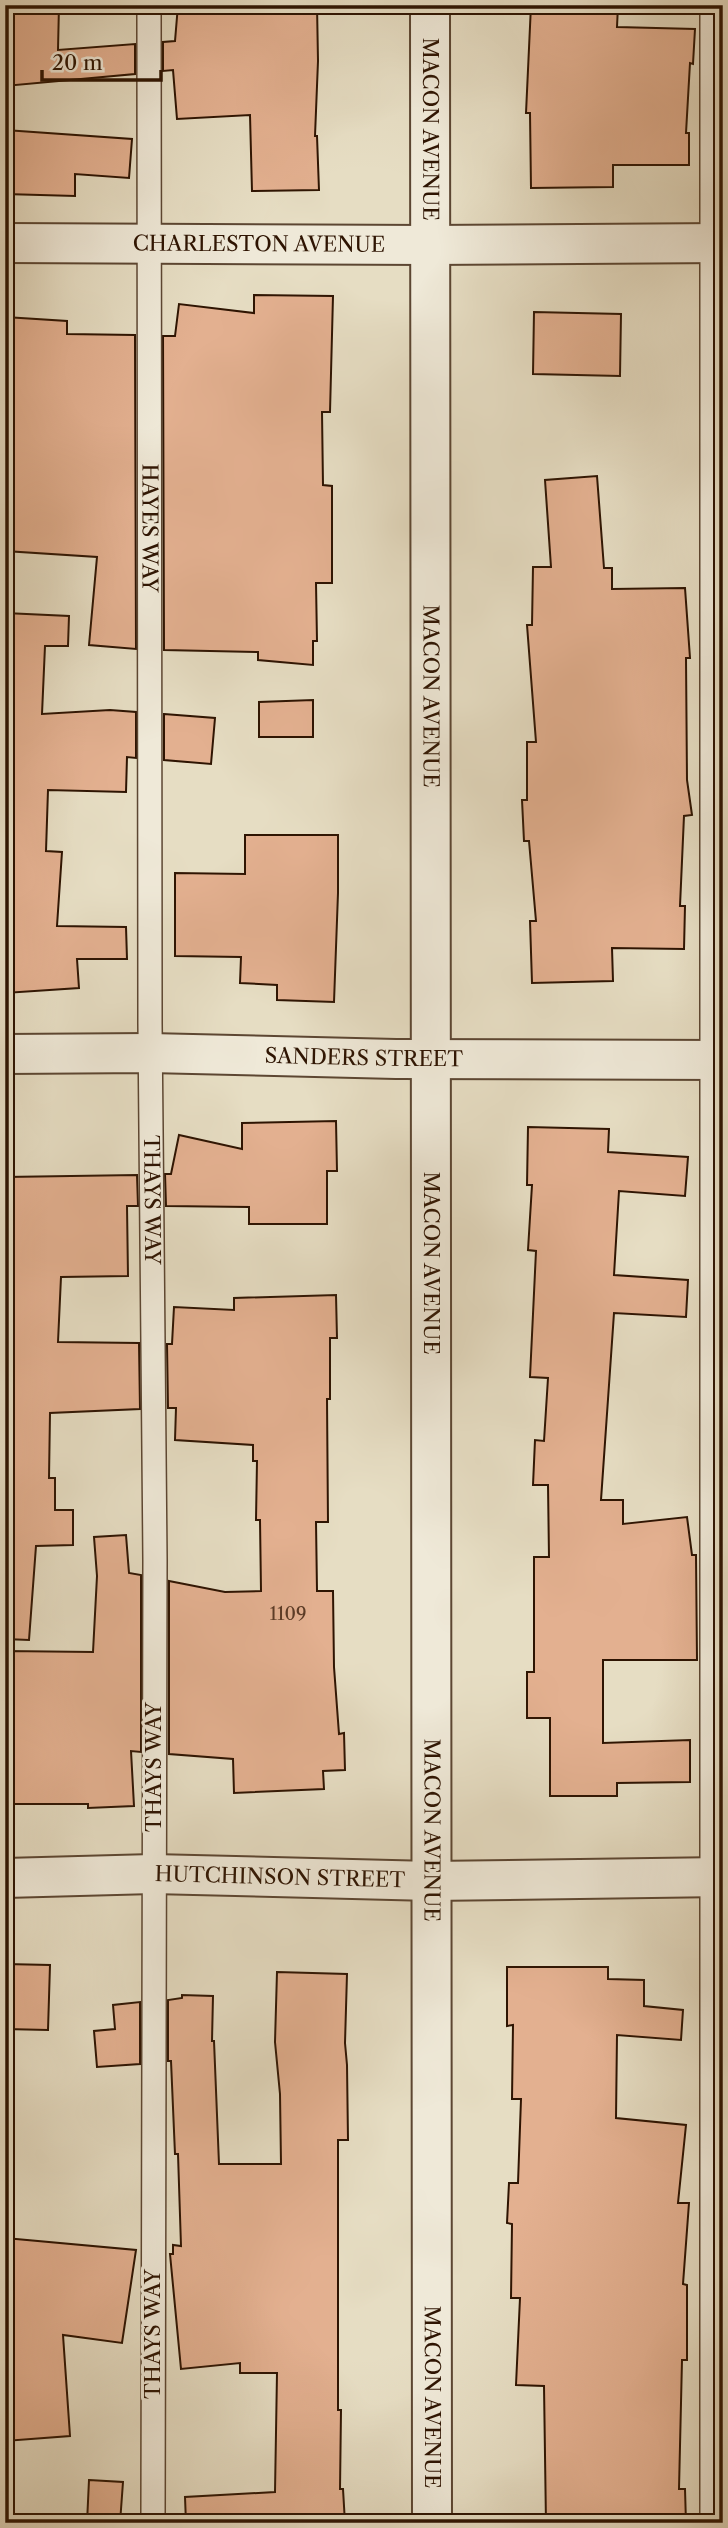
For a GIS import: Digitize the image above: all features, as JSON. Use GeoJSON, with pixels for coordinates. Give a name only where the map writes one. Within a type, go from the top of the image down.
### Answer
{"type":"FeatureCollection","features":[{"type":"Feature","properties":{"kind":"street","name":"MACON AVENUE"},"geometry":{"type":"LineString","coordinates":[[430,5],[432,2523]]}},
{"type":"Feature","properties":{"kind":"street","name":"CHARLESTON AVENUE"},"geometry":{"type":"LineString","coordinates":[[5,243],[718,243]]}},
{"type":"Feature","properties":{"kind":"street","name":"SANDERS STREET"},"geometry":{"type":"LineString","coordinates":[[5,1054],[150,1053],[430,1059],[717,1060]]}},
{"type":"Feature","properties":{"kind":"street","name":"HUTCHINSON STREET"},"geometry":{"type":"LineString","coordinates":[[5,1878],[153,1874],[431,1881],[717,1877]]}},
{"type":"Feature","properties":{"kind":"lane","name":"HAYES WAY"},"geometry":{"type":"LineString","coordinates":[[149,5],[150,1053]]}},
{"type":"Feature","properties":{"kind":"lane"},"geometry":{"type":"LineString","coordinates":[[712,5],[718,243],[717,1877],[712,2523]]}},
{"type":"Feature","properties":{"kind":"lane","name":"THAYS WAY"},"geometry":{"type":"LineString","coordinates":[[150,1053],[155,1560],[153,2523]]}},
{"type":"Feature","properties":{"kind":"building"},"geometry":{"type":"Polygon","coordinates":[[[5,5],[59,5],[58,50],[135,44],[135,74],[5,86],[5,5]]]}},
{"type":"Feature","properties":{"kind":"building"},"geometry":{"type":"Polygon","coordinates":[[[178,5],[317,5],[315,136],[319,190],[252,191],[250,115],[177,119],[173,70],[163,71],[163,42],[175,41],[178,5]]]}},
{"type":"Feature","properties":{"kind":"building"},"geometry":{"type":"Polygon","coordinates":[[[531,5],[618,5],[617,27],[695,29],[686,133],[689,133],[689,165],[613,165],[613,187],[531,188],[530,113],[526,113],[531,5]]]}},
{"type":"Feature","properties":{"kind":"building"},"geometry":{"type":"Polygon","coordinates":[[[5,130],[132,139],[129,178],[75,174],[75,196],[5,194],[5,130]]]}},
{"type":"Feature","properties":{"kind":"building"},"geometry":{"type":"Polygon","coordinates":[[[254,295],[333,296],[330,412],[322,412],[323,485],[332,486],[332,583],[316,583],[317,641],[313,641],[313,665],[258,660],[258,652],[164,650],[163,336],[175,336],[179,304],[254,313],[254,295]]]}},
{"type":"Feature","properties":{"kind":"building"},"geometry":{"type":"Polygon","coordinates":[[[534,312],[621,314],[620,376],[533,374],[534,312]]]}},
{"type":"Feature","properties":{"kind":"building"},"geometry":{"type":"Polygon","coordinates":[[[5,317],[67,321],[67,334],[135,335],[136,649],[89,645],[97,557],[5,551],[5,317]]]}},
{"type":"Feature","properties":{"kind":"building"},"geometry":{"type":"Polygon","coordinates":[[[597,476],[604,568],[612,568],[612,589],[685,588],[690,658],[686,658],[687,780],[692,815],[684,816],[680,906],[685,906],[684,949],[612,948],[613,981],[532,983],[530,921],[536,921],[529,841],[524,841],[522,800],[527,800],[527,742],[536,742],[527,625],[532,625],[533,567],[551,567],[545,480],[597,476]]]}},
{"type":"Feature","properties":{"kind":"building"},"geometry":{"type":"Polygon","coordinates":[[[5,613],[69,616],[68,646],[45,646],[42,714],[110,710],[136,712],[136,758],[127,757],[126,792],[48,790],[46,851],[62,852],[57,926],[126,927],[127,959],[77,959],[79,988],[5,993],[5,613]]]}},
{"type":"Feature","properties":{"kind":"building"},"geometry":{"type":"Polygon","coordinates":[[[313,700],[313,737],[259,737],[259,702],[313,700]]]}},
{"type":"Feature","properties":{"kind":"building"},"geometry":{"type":"Polygon","coordinates":[[[164,714],[215,718],[211,764],[164,760],[164,714]]]}},
{"type":"Feature","properties":{"kind":"building"},"geometry":{"type":"Polygon","coordinates":[[[245,835],[338,835],[334,1002],[277,1000],[277,985],[240,983],[241,957],[175,956],[175,873],[245,874],[245,835]]]}},
{"type":"Feature","properties":{"kind":"building"},"geometry":{"type":"Polygon","coordinates":[[[336,1121],[337,1171],[327,1171],[327,1224],[249,1224],[249,1207],[166,1206],[165,1174],[171,1174],[179,1135],[242,1149],[242,1123],[336,1121]]]}},
{"type":"Feature","properties":{"kind":"building"},"geometry":{"type":"Polygon","coordinates":[[[528,1127],[609,1129],[608,1152],[688,1157],[685,1196],[619,1191],[614,1275],[688,1280],[686,1317],[614,1313],[601,1500],[623,1500],[623,1524],[687,1517],[692,1555],[696,1555],[697,1660],[603,1660],[603,1743],[690,1740],[690,1782],[617,1783],[617,1796],[550,1796],[550,1718],[527,1718],[527,1672],[534,1672],[534,1557],[549,1557],[548,1485],[533,1485],[535,1440],[544,1441],[548,1378],[530,1377],[536,1251],[528,1250],[532,1185],[527,1185],[528,1127]]]}},
{"type":"Feature","properties":{"kind":"building"},"geometry":{"type":"Polygon","coordinates":[[[137,1175],[138,1206],[127,1206],[128,1276],[61,1277],[58,1342],[139,1343],[140,1409],[50,1413],[49,1478],[55,1478],[55,1510],[73,1510],[73,1545],[36,1546],[29,1640],[5,1639],[5,1177],[137,1175]]]}},
{"type":"Feature","properties":{"kind":"building"},"geometry":{"type":"Polygon","coordinates":[[[336,1295],[337,1338],[330,1338],[330,1399],[327,1399],[328,1522],[316,1522],[317,1591],[333,1591],[334,1667],[339,1734],[344,1733],[345,1770],[323,1771],[324,1789],[234,1793],[233,1759],[169,1754],[169,1581],[225,1592],[261,1591],[260,1520],[256,1520],[257,1461],[253,1461],[253,1445],[175,1440],[176,1408],[168,1408],[167,1344],[172,1344],[174,1307],[234,1310],[234,1298],[336,1295]]]}},
{"type":"Feature","properties":{"kind":"building"},"geometry":{"type":"Polygon","coordinates":[[[126,1535],[129,1573],[141,1575],[141,1752],[131,1751],[134,1806],[88,1808],[88,1804],[5,1804],[5,1651],[93,1652],[97,1576],[94,1537],[126,1535]]]}},
{"type":"Feature","properties":{"kind":"building"},"geometry":{"type":"Polygon","coordinates":[[[5,1964],[50,1965],[48,2030],[5,2029],[5,1964]]]}},
{"type":"Feature","properties":{"kind":"building"},"geometry":{"type":"Polygon","coordinates":[[[507,1967],[608,1967],[608,1979],[644,1980],[644,2006],[683,2010],[681,2040],[617,2035],[616,2118],[686,2125],[678,2203],[689,2203],[683,2284],[687,2285],[687,2360],[682,2360],[679,2489],[685,2489],[686,2523],[546,2523],[544,2386],[516,2385],[520,2298],[511,2298],[512,2224],[507,2223],[509,2183],[518,2183],[521,2099],[512,2099],[513,2025],[507,2026],[507,1967]]]}},
{"type":"Feature","properties":{"kind":"building"},"geometry":{"type":"Polygon","coordinates":[[[277,1972],[347,1974],[345,2043],[348,2140],[338,2140],[338,2410],[341,2410],[340,2489],[343,2489],[345,2523],[186,2523],[185,2497],[275,2492],[277,2373],[240,2373],[240,2363],[181,2369],[170,2254],[173,2254],[173,2245],[181,2246],[178,2154],[175,2154],[171,2061],[168,2061],[168,2000],[182,1998],[182,1995],[213,1996],[212,2041],[219,2164],[281,2164],[280,2094],[275,2042],[277,1972]]]}},
{"type":"Feature","properties":{"kind":"building"},"geometry":{"type":"Polygon","coordinates":[[[140,2002],[140,2064],[97,2067],[94,2031],[115,2029],[113,2005],[140,2002]]]}},
{"type":"Feature","properties":{"kind":"building"},"geometry":{"type":"Polygon","coordinates":[[[5,2238],[136,2250],[122,2343],[63,2335],[70,2436],[5,2441],[5,2238]]]}},
{"type":"Feature","properties":{"kind":"building"},"geometry":{"type":"Polygon","coordinates":[[[89,2480],[123,2482],[120,2523],[87,2523],[89,2480]]]}}]}
